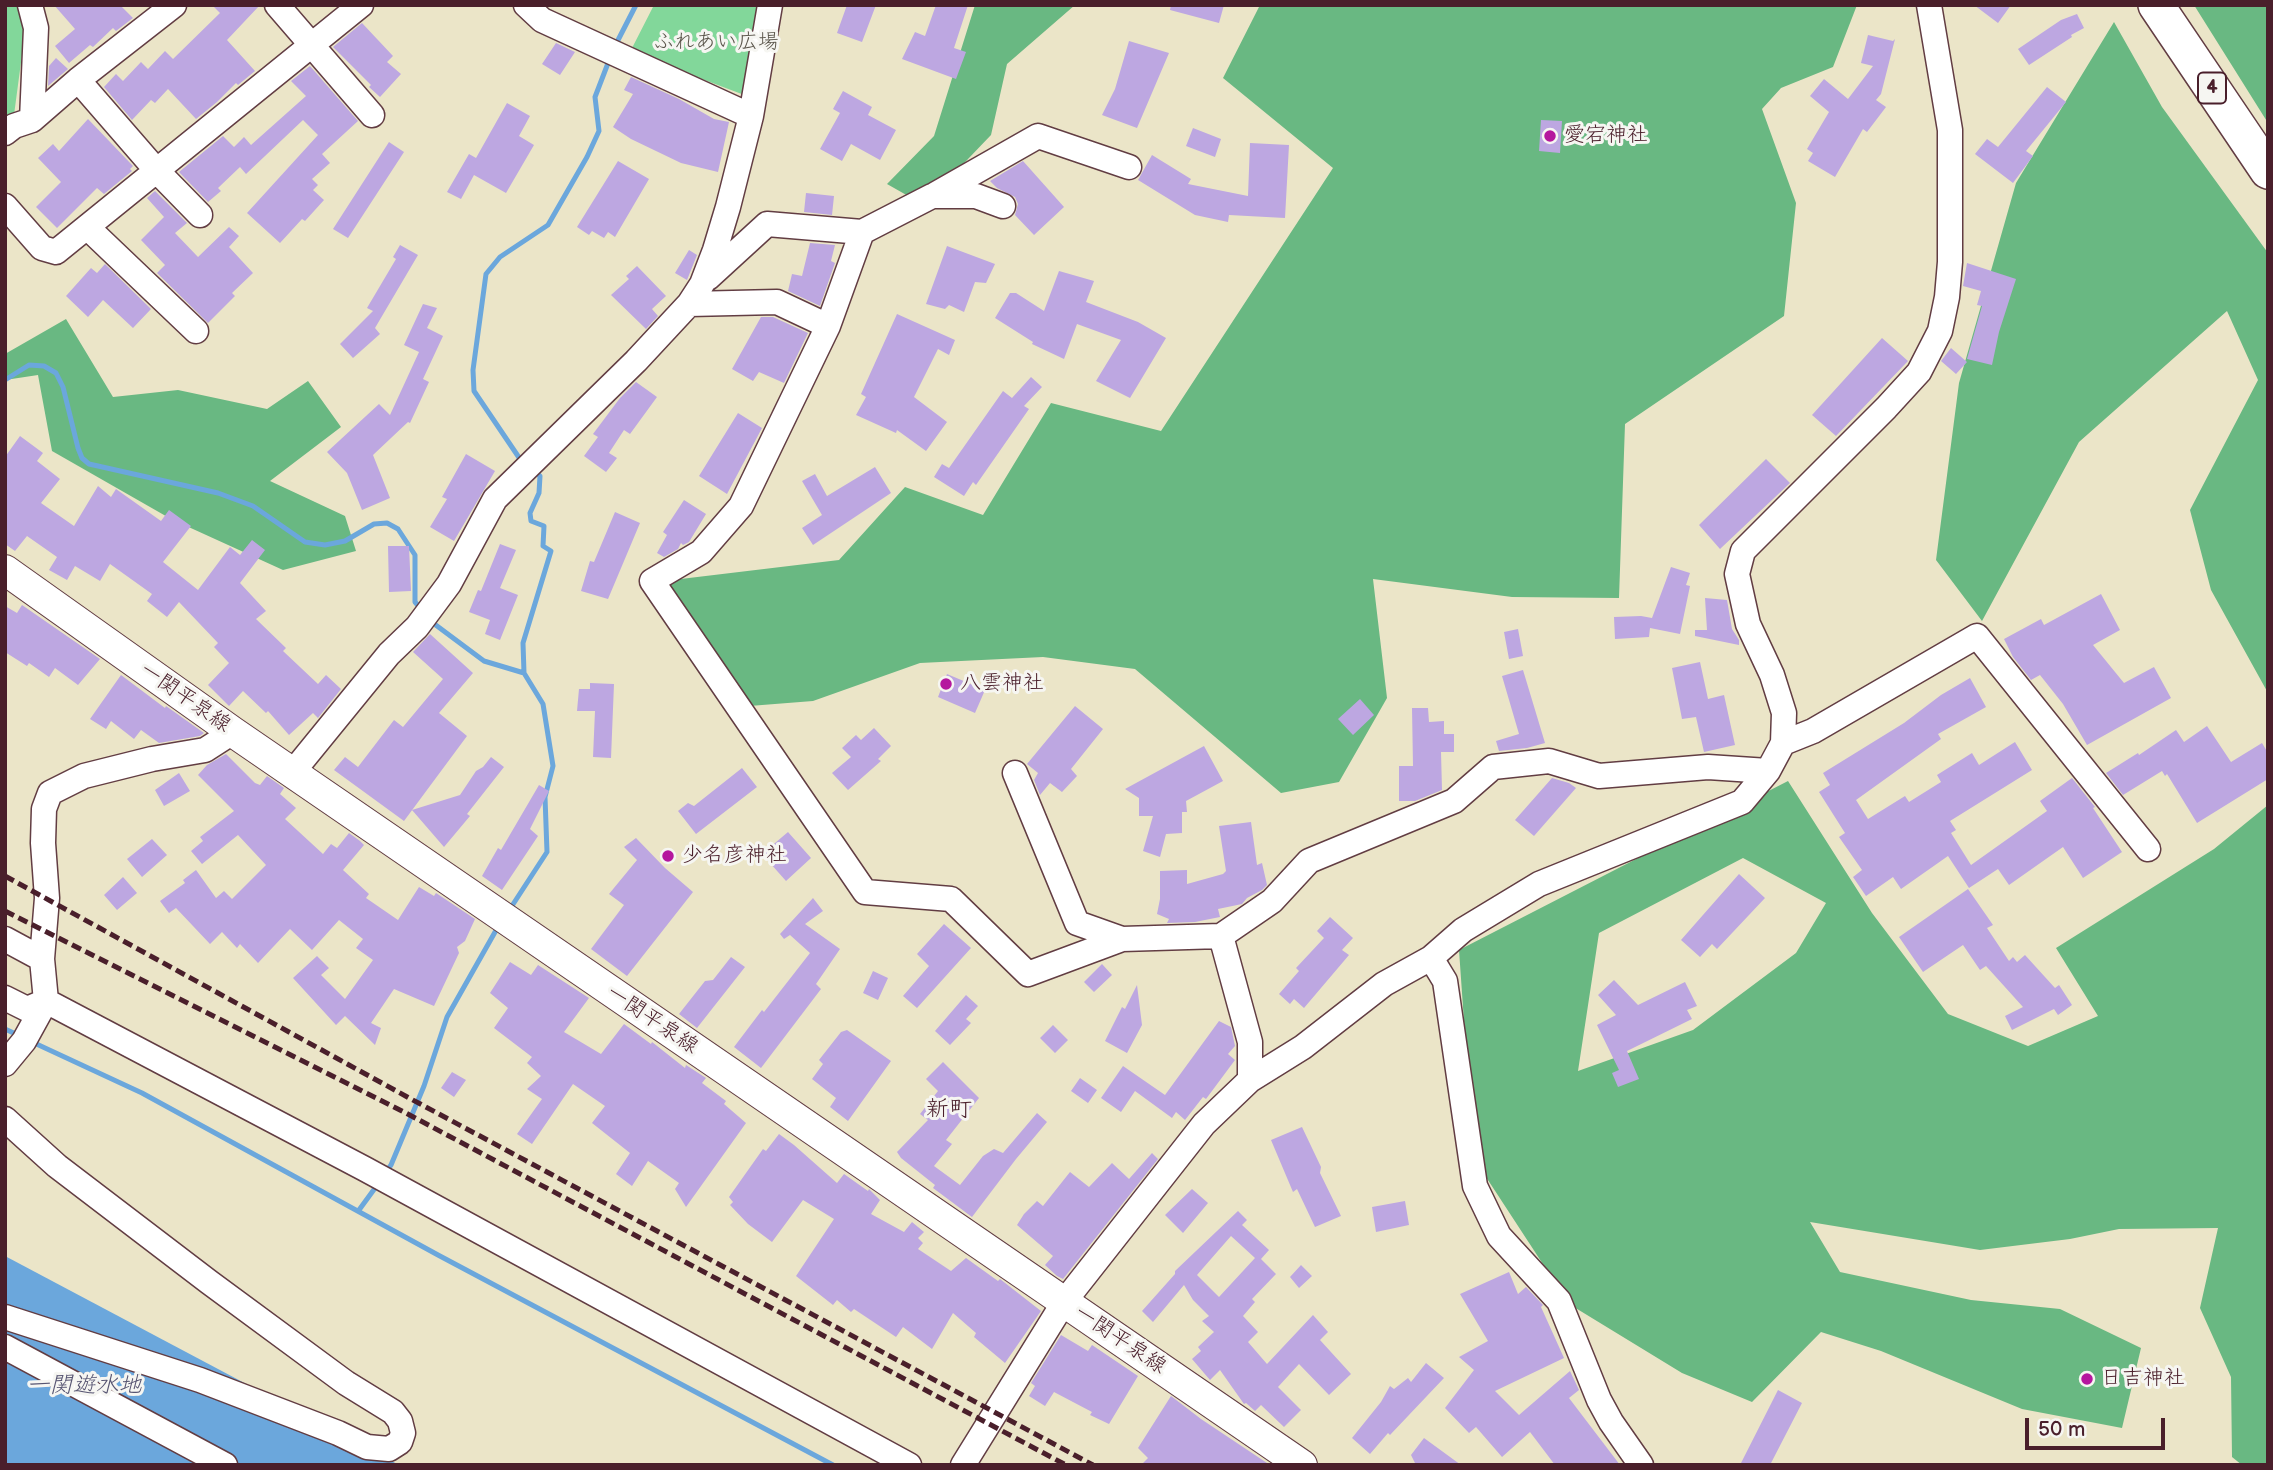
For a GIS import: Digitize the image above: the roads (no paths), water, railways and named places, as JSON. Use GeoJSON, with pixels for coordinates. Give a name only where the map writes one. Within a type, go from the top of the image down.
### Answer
{"type":"FeatureCollection","features":[{"type":"Feature","properties":{"kind":"highway","name":"4"},"geometry":{"type":"LineString","coordinates":[[2156,5],[2268,171]]}},
{"type":"Feature","properties":{"kind":"main road","name":"一関平泉線"},"geometry":{"type":"LineString","coordinates":[[5,570],[292,773],[1302,1465]]}},
{"type":"Feature","properties":{"kind":"street"},"geometry":{"type":"LineString","coordinates":[[30,5],[36,28],[32,120]]}},
{"type":"Feature","properties":{"kind":"street"},"geometry":{"type":"LineString","coordinates":[[5,133],[14,126],[32,120],[78,80],[174,5]]}},
{"type":"Feature","properties":{"kind":"street"},"geometry":{"type":"LineString","coordinates":[[277,5],[372,115]]}},
{"type":"Feature","properties":{"kind":"street"},"geometry":{"type":"LineString","coordinates":[[5,206],[42,248],[56,252],[361,5]]}},
{"type":"Feature","properties":{"kind":"street"},"geometry":{"type":"LineString","coordinates":[[526,5],[542,20],[751,116]]}},
{"type":"Feature","properties":{"kind":"street"},"geometry":{"type":"LineString","coordinates":[[696,294],[716,250],[751,116],[770,5]]}},
{"type":"Feature","properties":{"kind":"street"},"geometry":{"type":"LineString","coordinates":[[963,1465],[1065,1302],[1204,1124],[1250,1080],[1304,1047],[1384,984],[1431,958],[1463,930],[1539,884],[1742,802],[1768,771],[1783,743],[1784,713],[1772,676],[1748,624],[1737,574],[1744,551],[1919,372],[1940,331],[1950,262],[1950,130],[1929,5]]}},
{"type":"Feature","properties":{"kind":"street"},"geometry":{"type":"LineString","coordinates":[[78,80],[157,171],[200,215]]}},
{"type":"Feature","properties":{"kind":"street"},"geometry":{"type":"LineString","coordinates":[[292,773],[389,654],[417,627],[449,583],[495,499],[636,361],[696,294],[767,224],[862,232],[932,197],[1038,136],[1129,167]]}},
{"type":"Feature","properties":{"kind":"street"},"geometry":{"type":"LineString","coordinates":[[932,197],[976,196],[1003,206]]}},
{"type":"Feature","properties":{"kind":"street"},"geometry":{"type":"LineString","coordinates":[[88,228],[196,331]]}},
{"type":"Feature","properties":{"kind":"street"},"geometry":{"type":"LineString","coordinates":[[862,232],[828,326],[741,506],[701,552],[652,581],[865,892],[951,899],[1028,974],[1122,939],[1221,936],[1272,901],[1309,861],[1454,801],[1493,767],[1549,761],[1599,776],[1708,767],[1768,771]]}},
{"type":"Feature","properties":{"kind":"street"},"geometry":{"type":"LineString","coordinates":[[696,294],[777,302],[828,326]]}},
{"type":"Feature","properties":{"kind":"street"},"geometry":{"type":"LineString","coordinates":[[1783,743],[1813,731],[1977,636],[2148,849]]}},
{"type":"Feature","properties":{"kind":"street"},"geometry":{"type":"LineString","coordinates":[[8,1061],[24,1041],[43,1008],[42,958],[47,898],[43,843],[44,809],[50,793],[84,776],[152,759],[205,750],[233,732]]}},
{"type":"Feature","properties":{"kind":"street"},"geometry":{"type":"LineString","coordinates":[[1015,773],[1077,923],[1122,939]]}},
{"type":"Feature","properties":{"kind":"street"},"geometry":{"type":"LineString","coordinates":[[1221,936],[1250,1042],[1250,1080]]}},
{"type":"Feature","properties":{"kind":"street"},"geometry":{"type":"LineString","coordinates":[[5,939],[42,958]]}},
{"type":"Feature","properties":{"kind":"street"},"geometry":{"type":"LineString","coordinates":[[1431,958],[1445,981],[1475,1186],[1499,1236],[1559,1301],[1599,1400],[1641,1465]]}},
{"type":"Feature","properties":{"kind":"street"},"geometry":{"type":"LineString","coordinates":[[5,998],[27,1009],[43,1008],[365,1169],[909,1465]]}},
{"type":"Feature","properties":{"kind":"street"},"geometry":{"type":"LineString","coordinates":[[5,1119],[57,1166],[209,1282],[346,1384],[393,1412],[401,1421],[403,1433],[400,1442],[389,1449],[367,1447],[338,1433],[200,1380],[5,1317]]}},
{"type":"Feature","properties":{"kind":"street"},"geometry":{"type":"LineString","coordinates":[[5,1347],[225,1465]]}},
{"type":"Feature","properties":{"kind":"water","name":"一関遊水地"},"geometry":{"type":"Polygon","coordinates":[[[5,1256],[399,1465],[5,1465],[5,1256]]]}},
{"type":"Feature","properties":{"kind":"waterway"},"geometry":{"type":"LineString","coordinates":[[615,46],[636,5]]}},
{"type":"Feature","properties":{"kind":"waterway"},"geometry":{"type":"LineString","coordinates":[[522,462],[474,391],[473,370],[486,274],[500,257],[548,225],[599,131],[595,97],[610,58]]}},
{"type":"Feature","properties":{"kind":"waterway"},"geometry":{"type":"LineString","coordinates":[[5,380],[29,365],[44,366],[56,373],[63,387],[78,448],[82,458],[89,464],[218,493],[253,506],[305,542],[325,545],[345,541],[374,524],[387,523],[398,529],[415,555],[415,602],[421,609]]}},
{"type":"Feature","properties":{"kind":"waterway"},"geometry":{"type":"LineString","coordinates":[[524,673],[523,643],[551,551],[543,546],[544,526],[531,521],[530,513],[539,493],[540,476],[532,470]]}},
{"type":"Feature","properties":{"kind":"waterway"},"geometry":{"type":"LineString","coordinates":[[429,620],[484,661],[524,673],[543,704],[553,766],[545,797],[547,852],[508,912]]}},
{"type":"Feature","properties":{"kind":"waterway"},"geometry":{"type":"LineString","coordinates":[[385,1173],[391,1165],[424,1086],[447,1017],[499,925]]}},
{"type":"Feature","properties":{"kind":"waterway"},"geometry":{"type":"LineString","coordinates":[[5,1029],[18,1035]]}},
{"type":"Feature","properties":{"kind":"waterway"},"geometry":{"type":"LineString","coordinates":[[30,1041],[142,1093],[438,1255],[833,1465]]}},
{"type":"Feature","properties":{"kind":"waterway"},"geometry":{"type":"LineString","coordinates":[[359,1210],[378,1184]]}},
{"type":"Feature","properties":{"kind":"railway"},"geometry":{"type":"LineString","coordinates":[[5,876],[411,1099],[1093,1465]]}},
{"type":"Feature","properties":{"kind":"railway"},"geometry":{"type":"LineString","coordinates":[[5,911],[404,1112],[1066,1465]]}},
{"type":"Feature","properties":{"kind":"place","name":"愛宕神社"},"geometry":{"type":"Point","coordinates":[1550,136]}},
{"type":"Feature","properties":{"kind":"place","name":"八雲神社"},"geometry":{"type":"Point","coordinates":[946,684]}},
{"type":"Feature","properties":{"kind":"place","name":"少名彦神社"},"geometry":{"type":"Point","coordinates":[668,856]}},
{"type":"Feature","properties":{"kind":"place","name":"日吉神社"},"geometry":{"type":"Point","coordinates":[2087,1379]}},
{"type":"Feature","properties":{"kind":"district","name":"新町"},"geometry":{"type":"Point","coordinates":[949,1110]}},
{"type":"Feature","properties":{"kind":"park label","name":"ふれあい広場"},"geometry":{"type":"Point","coordinates":[716,43]}}]}
